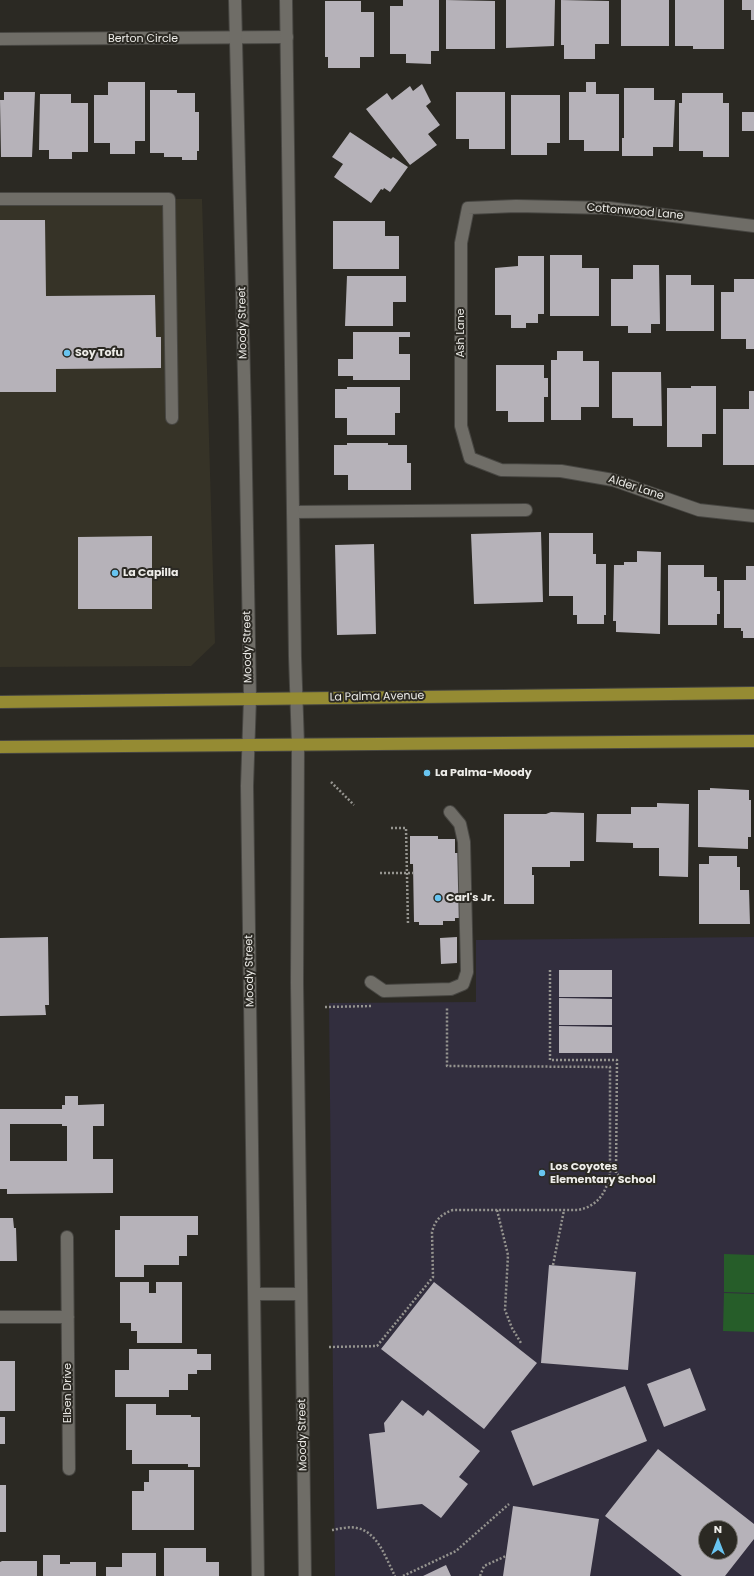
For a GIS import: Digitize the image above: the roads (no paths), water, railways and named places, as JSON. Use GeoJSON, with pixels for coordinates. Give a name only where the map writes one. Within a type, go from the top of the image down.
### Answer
{"type":"FeatureCollection","features":[{"type":"Feature","properties":{"kind":"main road","name":"Moody Street"},"geometry":{"type":"LineString","coordinates":[[235,0],[250,698],[250,745],[247,786],[258,1576]]}},
{"type":"Feature","properties":{"kind":"main road","name":"Moody Street"},"geometry":{"type":"LineString","coordinates":[[286,0],[293,512],[298,698],[297,983],[305,1576]]}},
{"type":"Feature","properties":{"kind":"main road","name":"Berton Circle"},"geometry":{"type":"LineString","coordinates":[[0,39],[287,37]]}},
{"type":"Feature","properties":{"kind":"main road"},"geometry":{"type":"LineString","coordinates":[[0,199],[169,199],[172,418]]}},
{"type":"Feature","properties":{"kind":"main road","name":"Cottonwood Lane"},"geometry":{"type":"LineString","coordinates":[[468,208],[516,206],[609,208],[754,226]]}},
{"type":"Feature","properties":{"kind":"main road","name":"Ash Lane"},"geometry":{"type":"LineString","coordinates":[[468,208],[461,243],[461,426],[470,458]]}},
{"type":"Feature","properties":{"kind":"main road","name":"Alder Lane"},"geometry":{"type":"LineString","coordinates":[[470,458],[501,470],[561,471],[613,480],[699,510],[754,516]]}},
{"type":"Feature","properties":{"kind":"main road"},"geometry":{"type":"LineString","coordinates":[[293,512],[526,510]]}},
{"type":"Feature","properties":{"kind":"main road","name":"La Palma Avenue"},"geometry":{"type":"LineString","coordinates":[[0,702],[754,693]]}},
{"type":"Feature","properties":{"kind":"main road"},"geometry":{"type":"LineString","coordinates":[[0,747],[754,741]]}},
{"type":"Feature","properties":{"kind":"main road"},"geometry":{"type":"LineString","coordinates":[[371,982],[384,991],[451,989],[463,984],[467,972],[464,842],[460,824],[450,812]]}},
{"type":"Feature","properties":{"kind":"main road","name":"Elben Drive"},"geometry":{"type":"LineString","coordinates":[[67,1236],[69,1469]]}},
{"type":"Feature","properties":{"kind":"main road"},"geometry":{"type":"LineString","coordinates":[[255,1294],[301,1294]]}},
{"type":"Feature","properties":{"kind":"main road"},"geometry":{"type":"LineString","coordinates":[[0,1316],[68,1316]]}},
{"type":"Feature","properties":{"kind":"place","name":"Soy Tofu"},"geometry":{"type":"Point","coordinates":[67,353]}},
{"type":"Feature","properties":{"kind":"place","name":"La Capilla"},"geometry":{"type":"Point","coordinates":[115,573]}},
{"type":"Feature","properties":{"kind":"place","name":"La Palma-Moody"},"geometry":{"type":"Point","coordinates":[427,773]}},
{"type":"Feature","properties":{"kind":"place","name":"Carl's Jr."},"geometry":{"type":"Point","coordinates":[438,898]}},
{"type":"Feature","properties":{"kind":"place","name":"Los Coyotes Elementary School"},"geometry":{"type":"Point","coordinates":[542,1173]}}]}
